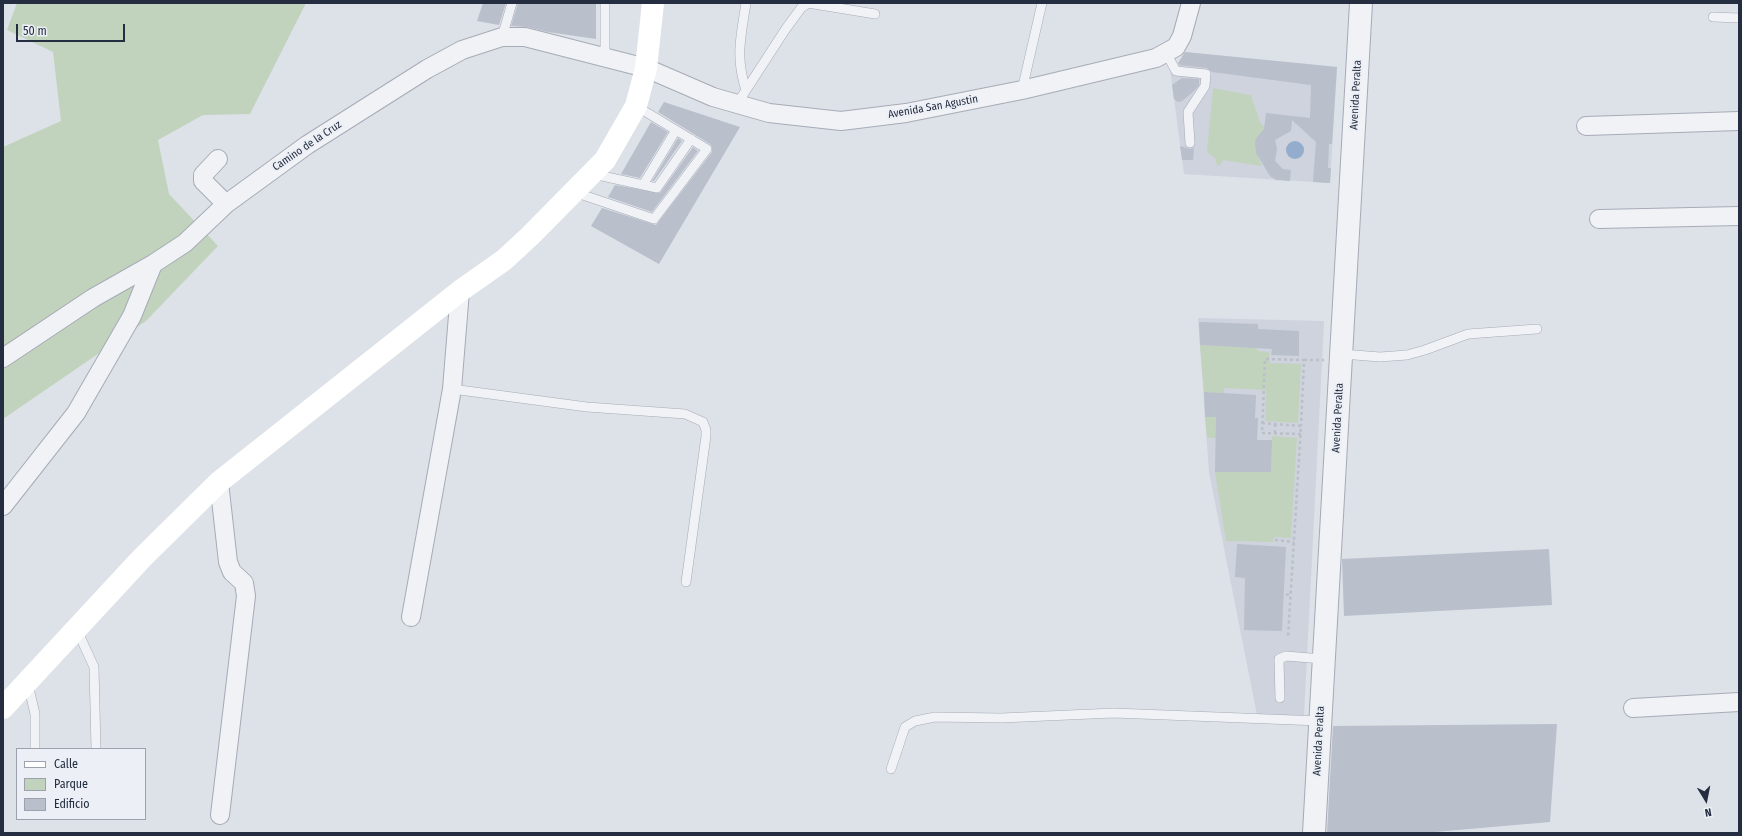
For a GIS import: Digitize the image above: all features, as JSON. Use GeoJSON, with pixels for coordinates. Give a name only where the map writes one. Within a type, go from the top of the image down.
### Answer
{"type":"FeatureCollection","features":[{"type":"Feature","properties":{"kind":"main road"},"geometry":{"type":"LineString","coordinates":[[3,708],[142,558],[219,482],[460,291],[504,260],[605,160],[636,106],[646,68],[654,3]]}},
{"type":"Feature","properties":{"kind":"street","name":"Avenida San Agustin"},"geometry":{"type":"LineString","coordinates":[[646,68],[713,96],[741,97],[769,113],[841,121],[906,113],[1022,90],[1156,58],[1176,47],[1182,36],[1191,3]]}},
{"type":"Feature","properties":{"kind":"street","name":"Avenida Peralta"},"geometry":{"type":"LineString","coordinates":[[1314,833],[1361,3]]}},
{"type":"Feature","properties":{"kind":"street","name":"Camino de la Cruz"},"geometry":{"type":"LineString","coordinates":[[3,358],[93,298],[153,264],[185,243],[226,204],[307,145],[427,68],[462,50],[502,37],[525,37],[605,56],[646,68]]}},
{"type":"Feature","properties":{"kind":"street"},"geometry":{"type":"LineString","coordinates":[[1586,126],[1739,121]]}},
{"type":"Feature","properties":{"kind":"street"},"geometry":{"type":"LineString","coordinates":[[218,159],[202,175],[202,178],[203,182],[226,204]]}},
{"type":"Feature","properties":{"kind":"street"},"geometry":{"type":"LineString","coordinates":[[1598,219],[1739,216]]}},
{"type":"Feature","properties":{"kind":"street"},"geometry":{"type":"LineString","coordinates":[[3,506],[76,413],[132,316],[153,264]]}},
{"type":"Feature","properties":{"kind":"street"},"geometry":{"type":"LineString","coordinates":[[411,617],[452,389],[460,291]]}},
{"type":"Feature","properties":{"kind":"street"},"geometry":{"type":"LineString","coordinates":[[219,482],[228,562],[232,572],[244,582],[246,596],[220,815]]}},
{"type":"Feature","properties":{"kind":"street"},"geometry":{"type":"LineString","coordinates":[[1633,708],[1739,702]]}},
{"type":"Feature","properties":{"kind":"lane"},"geometry":{"type":"LineString","coordinates":[[502,37],[512,3]]}},
{"type":"Feature","properties":{"kind":"lane"},"geometry":{"type":"LineString","coordinates":[[605,3],[605,56]]}},
{"type":"Feature","properties":{"kind":"lane"},"geometry":{"type":"LineString","coordinates":[[741,97],[739,49],[746,3]]}},
{"type":"Feature","properties":{"kind":"lane"},"geometry":{"type":"LineString","coordinates":[[741,97],[785,30],[801,8],[808,3],[875,14]]}},
{"type":"Feature","properties":{"kind":"lane"},"geometry":{"type":"LineString","coordinates":[[1022,90],[1042,3]]}},
{"type":"Feature","properties":{"kind":"lane"},"geometry":{"type":"LineString","coordinates":[[1713,17],[1739,18]]}},
{"type":"Feature","properties":{"kind":"lane"},"geometry":{"type":"LineString","coordinates":[[1166,53],[1176,71],[1206,74],[1205,86],[1188,112],[1190,143]]}},
{"type":"Feature","properties":{"kind":"lane"},"geometry":{"type":"LineString","coordinates":[[574,192],[654,219],[707,149],[636,106]]}},
{"type":"Feature","properties":{"kind":"lane"},"geometry":{"type":"LineString","coordinates":[[643,185],[676,130]]}},
{"type":"Feature","properties":{"kind":"lane"},"geometry":{"type":"LineString","coordinates":[[592,174],[657,188],[691,139]]}},
{"type":"Feature","properties":{"kind":"lane"},"geometry":{"type":"LineString","coordinates":[[1342,354],[1380,357],[1407,355],[1468,334],[1537,329]]}},
{"type":"Feature","properties":{"kind":"lane"},"geometry":{"type":"LineString","coordinates":[[452,389],[587,407],[685,414],[703,422],[706,430],[706,436],[686,582]]}},
{"type":"Feature","properties":{"kind":"lane"},"geometry":{"type":"LineString","coordinates":[[77,628],[94,667],[96,748]]}},
{"type":"Feature","properties":{"kind":"lane"},"geometry":{"type":"LineString","coordinates":[[1280,698],[1279,659],[1286,656],[1323,659]]}},
{"type":"Feature","properties":{"kind":"lane"},"geometry":{"type":"LineString","coordinates":[[27,682],[35,714],[35,748]]}},
{"type":"Feature","properties":{"kind":"lane"},"geometry":{"type":"LineString","coordinates":[[891,769],[905,727],[915,721],[935,717],[1000,718],[1114,712],[1320,721]]}},
{"type":"Feature","properties":{"kind":"path"},"geometry":{"type":"LineString","coordinates":[[1288,637],[1301,434],[1304,360],[1264,359],[1262,433],[1288,432],[1301,434]]}},
{"type":"Feature","properties":{"kind":"path"},"geometry":{"type":"LineString","coordinates":[[1262,423],[1301,426]]}},
{"type":"Feature","properties":{"kind":"path"},"geometry":{"type":"LineString","coordinates":[[1275,424],[1275,433]]}},
{"type":"Feature","properties":{"kind":"path"},"geometry":{"type":"LineString","coordinates":[[1288,425],[1288,432]]}},
{"type":"Feature","properties":{"kind":"path"},"geometry":{"type":"LineString","coordinates":[[1275,540],[1294,542]]}},
{"type":"Feature","properties":{"kind":"path"},"geometry":{"type":"LineString","coordinates":[[1274,593],[1291,595]]}},
{"type":"Feature","properties":{"kind":"shaded area"},"geometry":{"type":"Polygon","coordinates":[[[1185,52],[1337,67],[1330,183],[1184,174],[1170,68],[1176,67],[1185,52]]]}},
{"type":"Feature","properties":{"kind":"shaded area"},"geometry":{"type":"Polygon","coordinates":[[[1198,318],[1324,321],[1304,715],[1257,715],[1209,472],[1198,318]]]}},
{"type":"Feature","properties":{"kind":"green space"},"geometry":{"type":"Polygon","coordinates":[[[17,3],[306,3],[250,114],[203,115],[158,140],[169,194],[218,246],[146,321],[3,419],[3,147],[61,121],[53,52],[7,30],[17,3]]]}},
{"type":"Feature","properties":{"kind":"green space"},"geometry":{"type":"Polygon","coordinates":[[[1213,88],[1251,95],[1260,122],[1265,128],[1256,147],[1262,166],[1223,160],[1220,165],[1217,165],[1215,158],[1207,152],[1213,88]]]}},
{"type":"Feature","properties":{"kind":"green space"},"geometry":{"type":"Polygon","coordinates":[[[1200,345],[1256,348],[1258,351],[1269,352],[1270,363],[1301,364],[1298,423],[1265,421],[1266,390],[1224,388],[1224,394],[1204,392],[1200,345]]]}},
{"type":"Feature","properties":{"kind":"green space"},"geometry":{"type":"Polygon","coordinates":[[[1205,417],[1230,418],[1216,438],[1207,438],[1205,417]]]}},
{"type":"Feature","properties":{"kind":"green space"},"geometry":{"type":"Polygon","coordinates":[[[1272,436],[1297,438],[1291,538],[1274,537],[1273,542],[1226,541],[1215,472],[1271,472],[1272,436]]]}},
{"type":"Feature","properties":{"kind":"water"},"geometry":{"type":"Polygon","coordinates":[[[1295,141],[1299,142],[1303,146],[1303,154],[1299,158],[1295,159],[1291,158],[1287,154],[1286,150],[1287,146],[1291,142],[1295,141]]]}},
{"type":"Feature","properties":{"kind":"building"},"geometry":{"type":"Polygon","coordinates":[[[483,3],[506,3],[499,25],[477,21],[483,3]]]}},
{"type":"Feature","properties":{"kind":"building"},"geometry":{"type":"Polygon","coordinates":[[[518,3],[596,3],[596,39],[548,32],[527,27],[511,26],[518,3]]]}},
{"type":"Feature","properties":{"kind":"building"},"geometry":{"type":"Polygon","coordinates":[[[1185,52],[1337,67],[1332,144],[1329,144],[1328,168],[1331,168],[1330,183],[1313,182],[1316,142],[1292,120],[1291,131],[1275,140],[1277,149],[1275,161],[1283,169],[1291,170],[1290,181],[1276,180],[1270,176],[1256,153],[1255,142],[1257,137],[1264,129],[1266,113],[1310,118],[1311,85],[1212,72],[1207,68],[1180,65],[1178,63],[1185,52]]]}},
{"type":"Feature","properties":{"kind":"building"},"geometry":{"type":"Polygon","coordinates":[[[1182,78],[1199,79],[1199,85],[1182,101],[1178,102],[1174,99],[1172,85],[1182,78]]]}},
{"type":"Feature","properties":{"kind":"building"},"geometry":{"type":"Polygon","coordinates":[[[664,102],[740,127],[659,264],[591,226],[602,208],[656,225],[712,152],[712,147],[710,144],[658,112],[664,102]]]}},
{"type":"Feature","properties":{"kind":"building"},"geometry":{"type":"Polygon","coordinates":[[[651,122],[668,132],[640,178],[621,174],[651,122]]]}},
{"type":"Feature","properties":{"kind":"building"},"geometry":{"type":"Polygon","coordinates":[[[678,138],[682,141],[654,181],[652,181],[678,138]]]}},
{"type":"Feature","properties":{"kind":"building"},"geometry":{"type":"Polygon","coordinates":[[[1180,146],[1190,149],[1194,148],[1193,160],[1182,160],[1180,146]]]}},
{"type":"Feature","properties":{"kind":"building"},"geometry":{"type":"Polygon","coordinates":[[[693,147],[698,151],[652,212],[608,197],[615,185],[660,193],[693,147]]]}},
{"type":"Feature","properties":{"kind":"building"},"geometry":{"type":"Polygon","coordinates":[[[1199,322],[1258,324],[1258,329],[1299,331],[1299,356],[1271,355],[1272,349],[1200,345],[1199,322]]]}},
{"type":"Feature","properties":{"kind":"building"},"geometry":{"type":"Polygon","coordinates":[[[1204,392],[1256,395],[1255,418],[1258,418],[1257,440],[1272,440],[1271,472],[1215,472],[1216,417],[1205,417],[1204,392]]]}},
{"type":"Feature","properties":{"kind":"building"},"geometry":{"type":"Polygon","coordinates":[[[1237,544],[1286,547],[1282,631],[1244,630],[1245,578],[1235,577],[1237,544]]]}},
{"type":"Feature","properties":{"kind":"building"},"geometry":{"type":"Polygon","coordinates":[[[1549,549],[1552,605],[1344,616],[1342,559],[1549,549]]]}},
{"type":"Feature","properties":{"kind":"building"},"geometry":{"type":"Polygon","coordinates":[[[1557,724],[1550,822],[1423,833],[1327,833],[1333,726],[1557,724]]]}}]}
